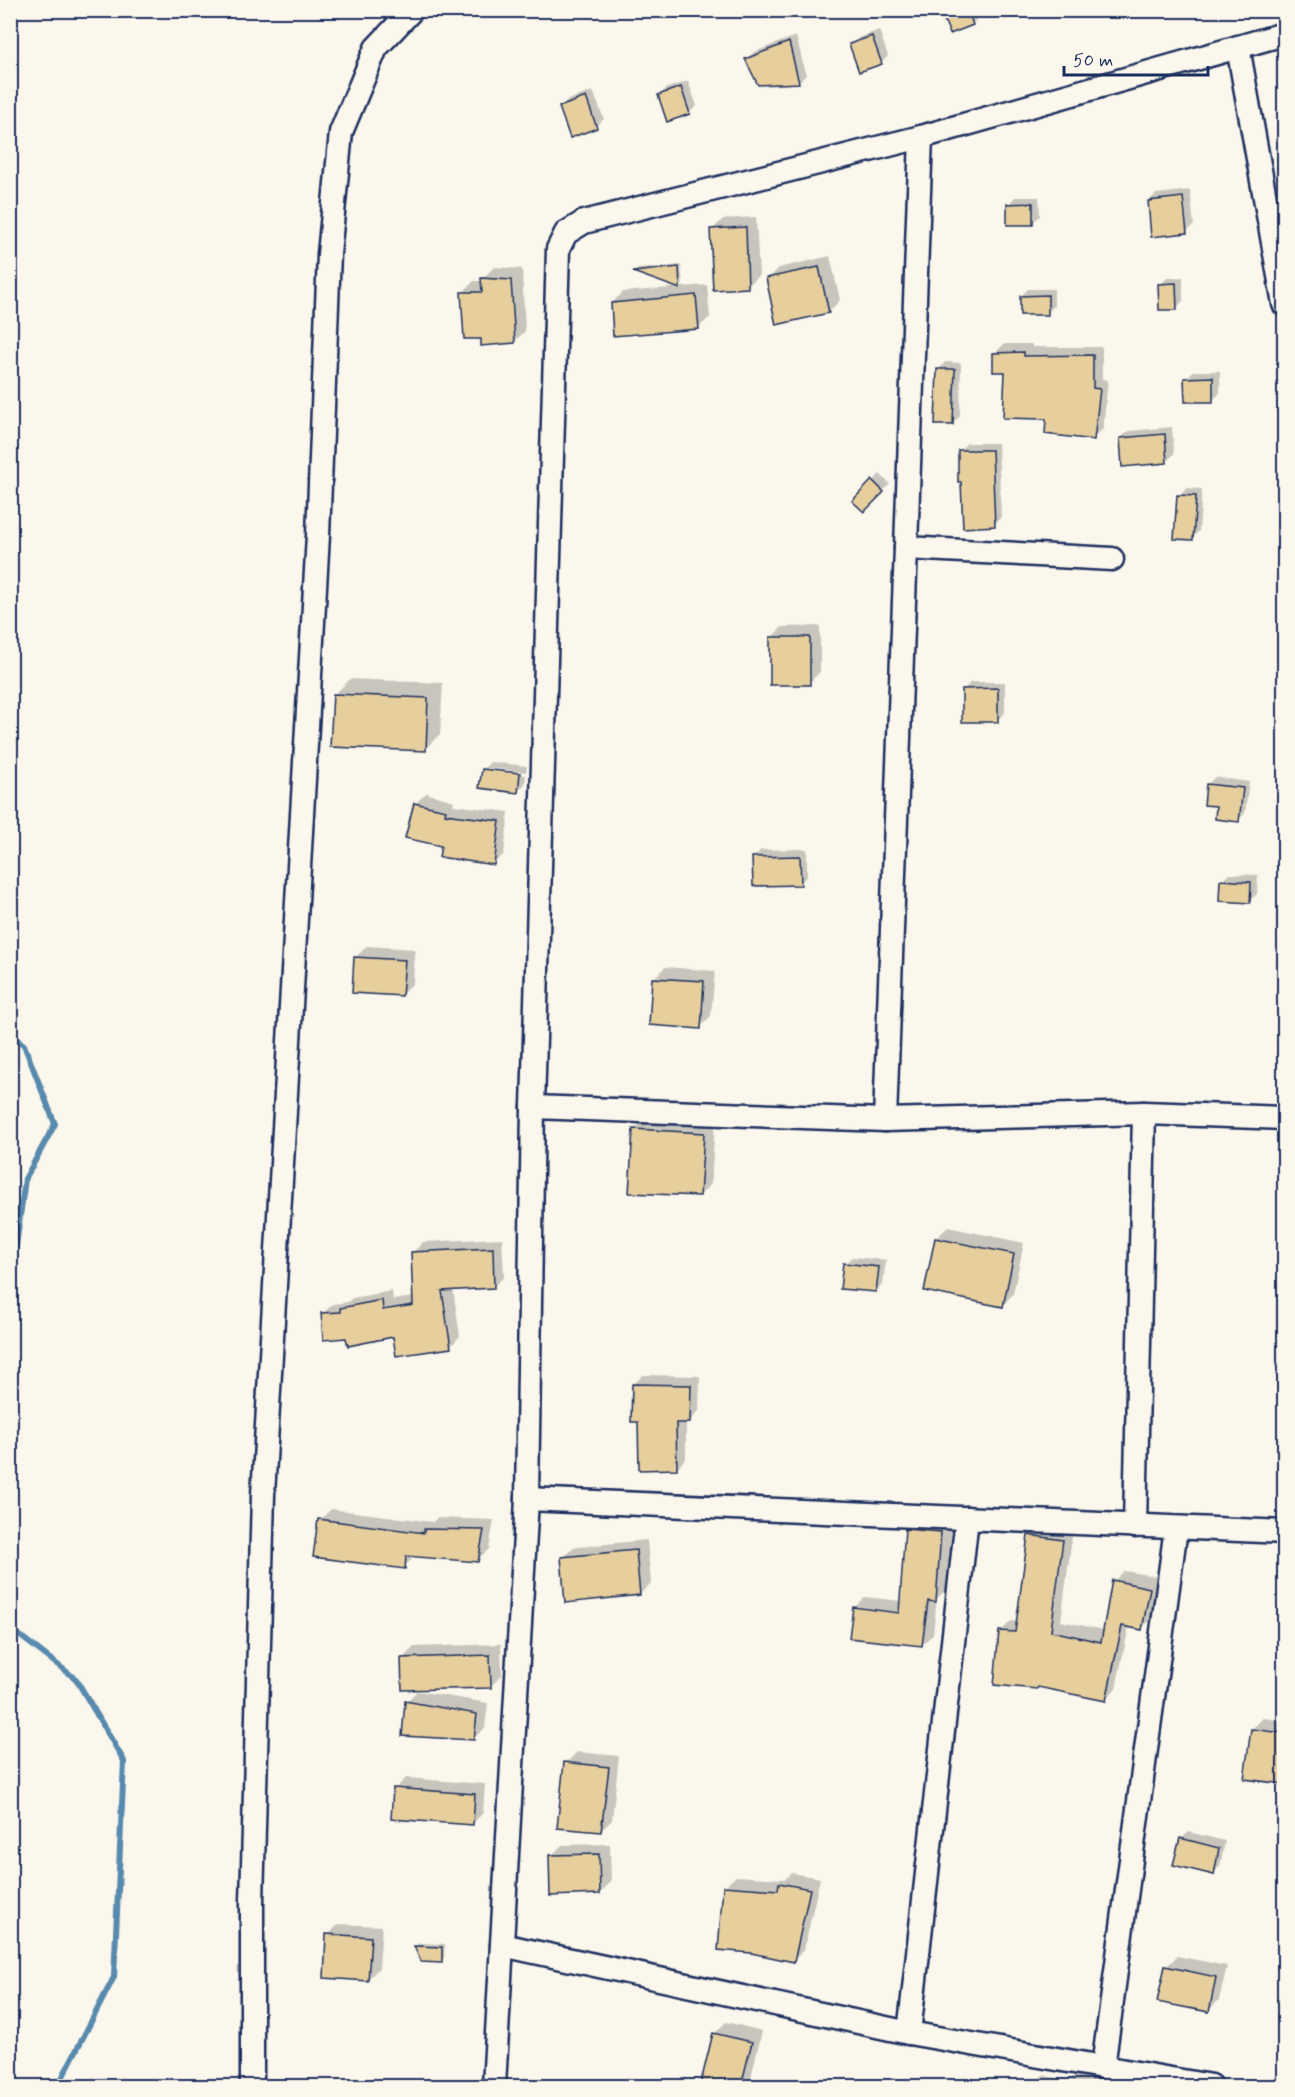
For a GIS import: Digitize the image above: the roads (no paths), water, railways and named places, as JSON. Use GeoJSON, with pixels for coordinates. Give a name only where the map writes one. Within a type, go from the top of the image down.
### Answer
{"type":"FeatureCollection","features":[{"type":"Feature","properties":{"kind":"street"},"geometry":{"type":"LineString","coordinates":[[252,2086],[252,1902],[263,1495],[318,546],[329,254],[341,132],[376,48],[412,10]]}},
{"type":"Feature","properties":{"kind":"street"},"geometry":{"type":"LineString","coordinates":[[494,2086],[526,1498],[533,1107],[558,249],[566,233],[584,222],[921,137],[1284,34]]}},
{"type":"Feature","properties":{"kind":"street"},"geometry":{"type":"LineString","coordinates":[[1238,47],[1284,304]]}},
{"type":"Feature","properties":{"kind":"street"},"geometry":{"type":"LineString","coordinates":[[885,1120],[921,137]]}},
{"type":"Feature","properties":{"kind":"street"},"geometry":{"type":"LineString","coordinates":[[906,548],[1112,559]]}},
{"type":"Feature","properties":{"kind":"street"},"geometry":{"type":"LineString","coordinates":[[533,1107],[885,1120],[1144,1113],[1284,1118]]}},
{"type":"Feature","properties":{"kind":"street"},"geometry":{"type":"LineString","coordinates":[[1135,1526],[1144,1113]]}},
{"type":"Feature","properties":{"kind":"street"},"geometry":{"type":"LineString","coordinates":[[526,1498],[1284,1532]]}},
{"type":"Feature","properties":{"kind":"street"},"geometry":{"type":"LineString","coordinates":[[909,2033],[967,1518]]}},
{"type":"Feature","properties":{"kind":"street"},"geometry":{"type":"LineString","coordinates":[[1103,2067],[1176,1528]]}},
{"type":"Feature","properties":{"kind":"street"},"geometry":{"type":"LineString","coordinates":[[502,1946],[909,2033],[1103,2067],[1147,2081],[1211,2086]]}},
{"type":"Feature","properties":{"kind":"waterway"},"geometry":{"type":"LineString","coordinates":[[10,1034],[24,1045],[55,1124],[25,1179],[10,1290]]}},
{"type":"Feature","properties":{"kind":"waterway"},"geometry":{"type":"LineString","coordinates":[[10,1628],[76,1679],[124,1761],[114,1977],[58,2086]]}}]}
